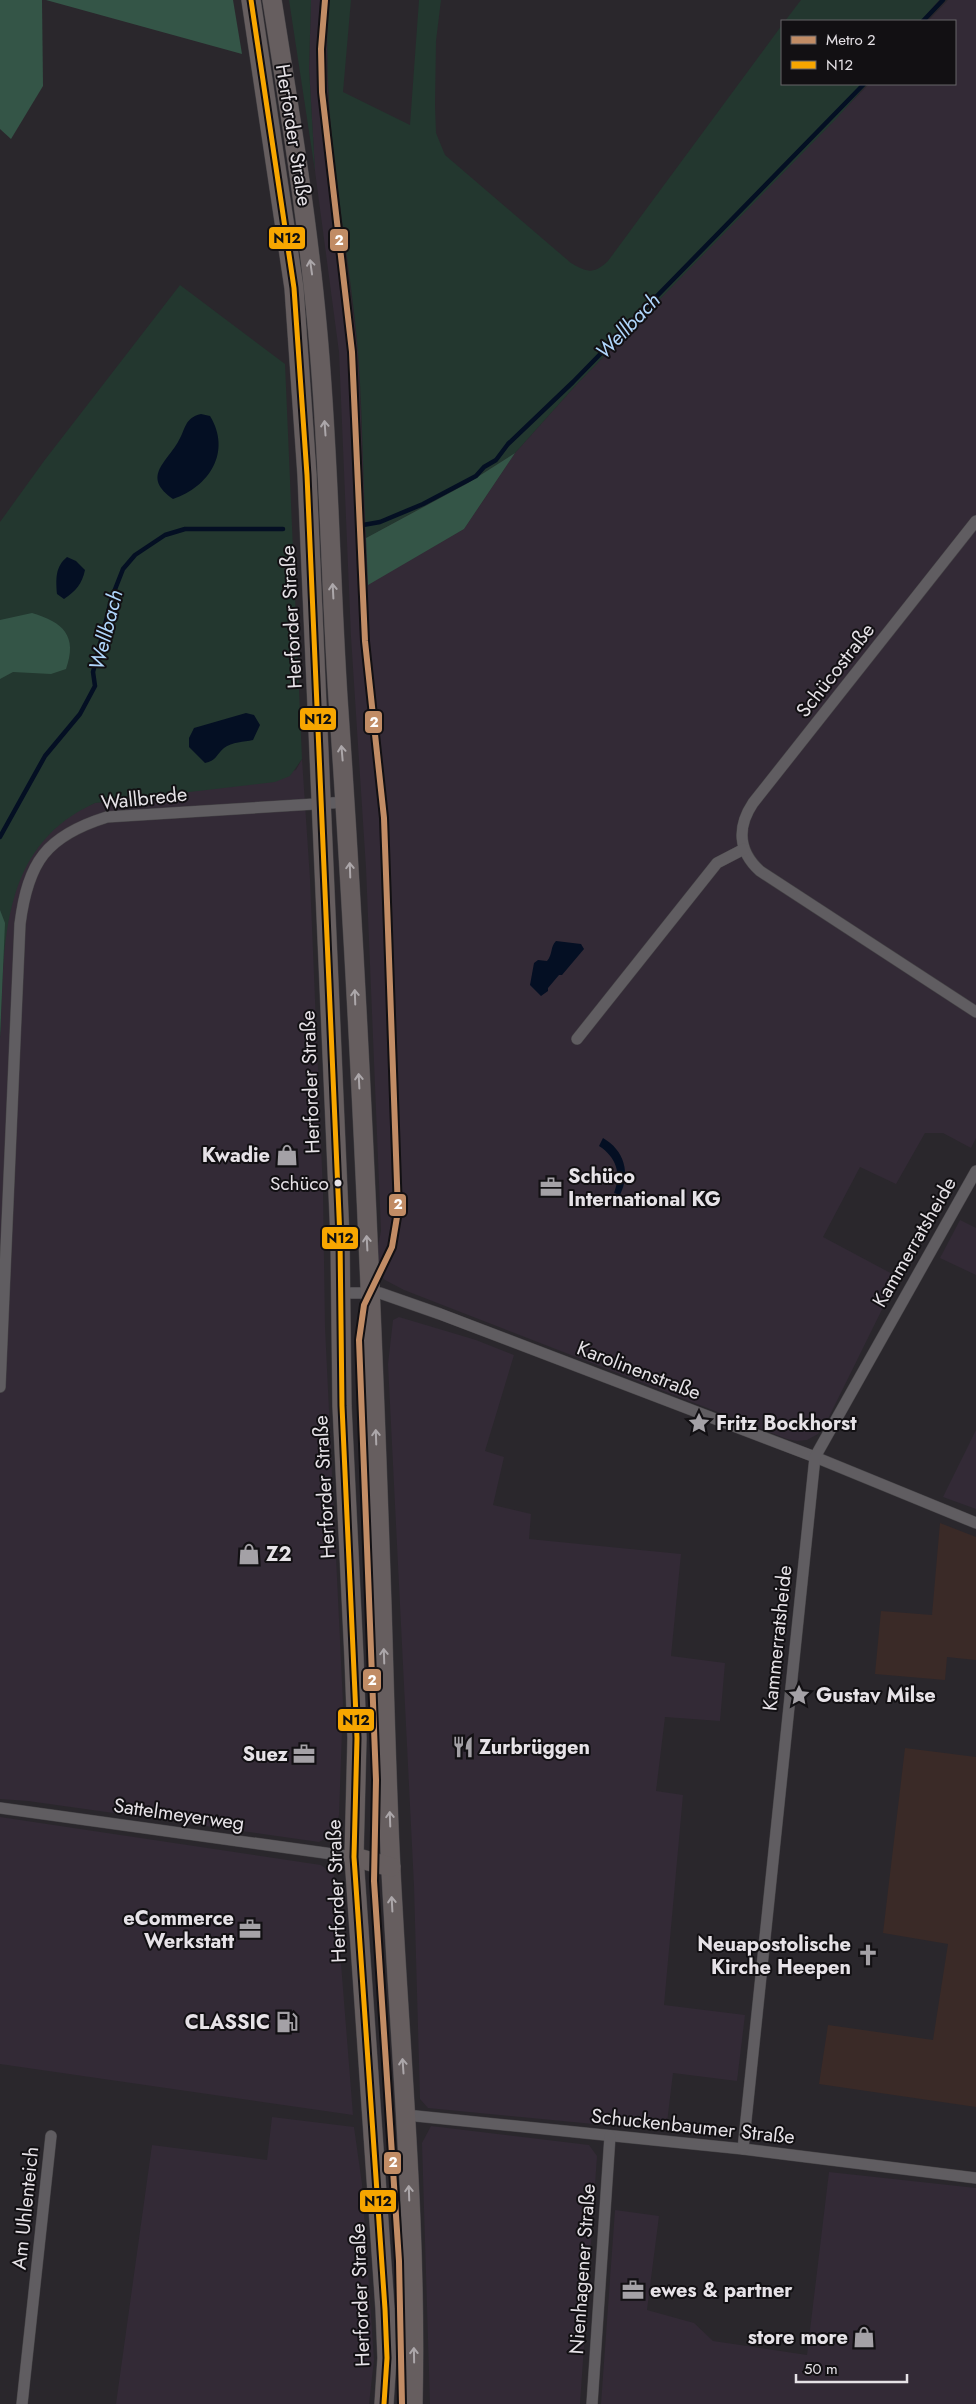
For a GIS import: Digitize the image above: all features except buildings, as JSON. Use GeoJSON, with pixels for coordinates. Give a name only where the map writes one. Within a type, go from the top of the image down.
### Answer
{"type":"FeatureCollection","features":[{"type":"Feature","properties":{"kind":"main road","name":"Herforder Straße"},"geometry":{"type":"LineString","coordinates":[[251,0],[294,288],[300,358],[322,802],[341,1293],[342,1406],[356,1738],[354,1857],[385,2309],[387,2358],[384,2404]]}},
{"type":"Feature","properties":{"kind":"main road","name":"Herforder Straße"},"geometry":{"type":"LineString","coordinates":[[272,0],[292,127],[318,323],[328,473],[338,692],[347,802],[370,1292],[391,1867],[406,2114],[414,2342],[414,2404]]}},
{"type":"Feature","properties":{"kind":"main road"},"geometry":{"type":"LineString","coordinates":[[354,1857],[391,1867]]}},
{"type":"Feature","properties":{"kind":"street","name":"Schücostraße"},"geometry":{"type":"LineString","coordinates":[[744,849],[742,840],[743,821],[753,803],[976,521]]}},
{"type":"Feature","properties":{"kind":"street","name":"Wallbrede"},"geometry":{"type":"LineString","coordinates":[[0,1387],[20,924],[24,893],[35,866],[54,842],[80,826],[107,817],[322,802],[347,802]]}},
{"type":"Feature","properties":{"kind":"street"},"geometry":{"type":"LineString","coordinates":[[576,1040],[718,862],[744,849],[753,865],[760,871],[976,1012]]}},
{"type":"Feature","properties":{"kind":"street","name":"Kammerratsheide"},"geometry":{"type":"LineString","coordinates":[[743,2149],[815,1457],[976,1171]]}},
{"type":"Feature","properties":{"kind":"street","name":"Karolinenstraße"},"geometry":{"type":"LineString","coordinates":[[341,1293],[370,1292],[400,1300],[475,1327],[815,1457],[976,1523]]}},
{"type":"Feature","properties":{"kind":"street","name":"Sattelmeyerweg"},"geometry":{"type":"LineString","coordinates":[[0,1808],[354,1857]]}},
{"type":"Feature","properties":{"kind":"street","name":"Schuckenbaumer Straße"},"geometry":{"type":"LineString","coordinates":[[406,2114],[743,2149],[976,2178]]}},
{"type":"Feature","properties":{"kind":"street","name":"Am Uhlenteich"},"geometry":{"type":"LineString","coordinates":[[22,2404],[51,2136]]}},
{"type":"Feature","properties":{"kind":"street","name":"Nienhagener Straße"},"geometry":{"type":"LineString","coordinates":[[592,2404],[610,2136]]}},
{"type":"Feature","properties":{"kind":"shaded area"},"geometry":{"type":"Polygon","coordinates":[[[311,0],[329,0],[327,68],[329,125],[358,351],[368,584],[464,529],[515,453],[576,385],[868,85],[956,85],[956,20],[929,20],[948,0],[976,0],[976,1138],[971,1148],[943,1133],[925,1133],[896,1184],[860,1167],[823,1237],[898,1277],[825,1425],[818,1434],[807,1440],[787,1439],[404,1290],[385,1280],[378,1273],[377,1251],[381,1231],[366,868],[351,637],[339,352],[315,171],[309,68],[311,0]]]}},
{"type":"Feature","properties":{"kind":"shaded area"},"geometry":{"type":"Polygon","coordinates":[[[302,759],[310,879],[323,1192],[325,1327],[343,1703],[339,1815],[336,1827],[330,1836],[319,1842],[28,1801],[0,1799],[0,1038],[5,923],[10,890],[28,852],[41,835],[76,811],[95,803],[296,770],[302,759]]]}},
{"type":"Feature","properties":{"kind":"shaded area"},"geometry":{"type":"Polygon","coordinates":[[[960,1220],[976,1228],[976,1275],[940,1258],[960,1220]]]}},
{"type":"Feature","properties":{"kind":"shaded area"},"geometry":{"type":"Polygon","coordinates":[[[399,1317],[476,1340],[514,1355],[485,1451],[504,1457],[493,1505],[531,1514],[529,1539],[681,1554],[671,1656],[725,1663],[720,1721],[665,1717],[656,1791],[683,1795],[664,2005],[745,2015],[737,2081],[673,2073],[666,2131],[428,2108],[420,2099],[414,1886],[388,1364],[393,1320],[399,1317]]]}},
{"type":"Feature","properties":{"kind":"shaded area"},"geometry":{"type":"Polygon","coordinates":[[[976,1430],[976,1509],[943,1497],[976,1430]]]}},
{"type":"Feature","properties":{"kind":"shaded area"},"geometry":{"type":"Polygon","coordinates":[[[940,1523],[976,1537],[976,1660],[947,1657],[945,1680],[875,1674],[881,1611],[932,1615],[940,1523]]]}},
{"type":"Feature","properties":{"kind":"shaded area"},"geometry":{"type":"Polygon","coordinates":[[[905,1748],[976,1757],[976,2107],[819,2084],[828,2025],[933,2040],[948,1944],[883,1933],[905,1748]]]}},
{"type":"Feature","properties":{"kind":"shaded area"},"geometry":{"type":"Polygon","coordinates":[[[0,1817],[321,1865],[334,1875],[353,2115],[0,2064],[0,1817]]]}},
{"type":"Feature","properties":{"kind":"shaded area"},"geometry":{"type":"Polygon","coordinates":[[[272,2117],[354,2127],[362,2184],[374,2360],[369,2404],[116,2404],[152,2145],[267,2160],[272,2117]]]}},
{"type":"Feature","properties":{"kind":"shaded area"},"geometry":{"type":"Polygon","coordinates":[[[431,2126],[589,2145],[597,2156],[580,2404],[430,2404],[422,2143],[431,2126]]]}},
{"type":"Feature","properties":{"kind":"shaded area"},"geometry":{"type":"Polygon","coordinates":[[[829,2172],[976,2188],[976,2404],[601,2404],[615,2210],[659,2216],[647,2310],[694,2323],[713,2341],[807,2355],[829,2172]]]}},
{"type":"Feature","properties":{"kind":"green space"},"geometry":{"type":"Polygon","coordinates":[[[0,0],[42,0],[43,86],[11,139],[0,129],[0,0]]]}},
{"type":"Feature","properties":{"kind":"green space"},"geometry":{"type":"Polygon","coordinates":[[[46,0],[233,0],[242,54],[46,0]]]}},
{"type":"Feature","properties":{"kind":"green space"},"geometry":{"type":"Polygon","coordinates":[[[289,0],[311,0],[309,68],[315,171],[289,0]]]}},
{"type":"Feature","properties":{"kind":"green space"},"geometry":{"type":"Polygon","coordinates":[[[329,0],[351,0],[343,92],[410,125],[419,0],[441,0],[436,41],[435,105],[436,133],[445,155],[571,263],[590,271],[608,261],[781,26],[781,85],[866,85],[837,118],[576,385],[515,453],[468,483],[366,538],[357,340],[330,117],[327,39],[329,0]]]}},
{"type":"Feature","properties":{"kind":"green space"},"geometry":{"type":"Polygon","coordinates":[[[801,0],[939,0],[922,20],[786,20],[801,0]]]}},
{"type":"Feature","properties":{"kind":"green space"},"geometry":{"type":"Polygon","coordinates":[[[180,285],[285,364],[302,759],[290,776],[275,782],[95,803],[64,822],[41,844],[24,871],[13,901],[3,967],[0,1038],[0,522],[44,461],[180,285]]]}},
{"type":"Feature","properties":{"kind":"green space"},"geometry":{"type":"Polygon","coordinates":[[[515,453],[464,529],[368,585],[366,538],[468,483],[515,453]]]}},
{"type":"Feature","properties":{"kind":"green space"},"geometry":{"type":"Polygon","coordinates":[[[32,613],[52,621],[65,632],[69,639],[70,648],[66,669],[51,674],[13,672],[0,679],[0,620],[32,613]]]}},
{"type":"Feature","properties":{"kind":"green space"},"geometry":{"type":"Polygon","coordinates":[[[0,910],[5,923],[0,1038],[0,910]]]}},
{"type":"Feature","properties":{"kind":"water"},"geometry":{"type":"Polygon","coordinates":[[[201,414],[210,416],[216,429],[219,442],[217,455],[213,467],[197,486],[173,499],[159,484],[159,471],[178,442],[188,421],[201,414]]]}},
{"type":"Feature","properties":{"kind":"water"},"geometry":{"type":"Polygon","coordinates":[[[67,557],[76,561],[85,570],[78,587],[64,599],[57,594],[57,578],[58,569],[67,557]]]}},
{"type":"Feature","properties":{"kind":"water"},"geometry":{"type":"Polygon","coordinates":[[[246,713],[254,715],[260,725],[253,740],[227,746],[214,759],[205,763],[189,747],[189,738],[194,728],[246,713]]]}},
{"type":"Feature","properties":{"kind":"water"},"geometry":{"type":"Polygon","coordinates":[[[556,941],[581,944],[584,949],[562,975],[559,975],[548,988],[548,991],[541,996],[530,985],[534,963],[538,960],[547,961],[556,941]]]}},
{"type":"Feature","properties":{"kind":"water"},"geometry":{"type":"Polygon","coordinates":[[[603,1138],[616,1149],[624,1163],[625,1178],[620,1195],[614,1193],[617,1179],[616,1166],[610,1155],[599,1146],[603,1138]]]}},
{"type":"Feature","properties":{"kind":"waterway","name":"Wellbach"},"geometry":{"type":"LineString","coordinates":[[924,20],[943,0]]}},
{"type":"Feature","properties":{"kind":"waterway","name":"Wellbach"},"geometry":{"type":"LineString","coordinates":[[363,525],[380,522],[423,504],[476,476],[484,467],[496,460],[508,444],[573,382],[863,85]]}},
{"type":"Feature","properties":{"kind":"waterway","name":"Wellbach"},"geometry":{"type":"LineString","coordinates":[[0,837],[45,756],[80,714],[95,686],[93,672],[112,597],[123,569],[135,555],[165,535],[185,529],[283,529]]}},
{"type":"Feature","properties":{"kind":"metro line","name":"2"},"geometry":{"type":"LineString","coordinates":[[325,0],[321,49],[322,92],[352,352],[365,641],[384,818],[398,1211],[392,1247],[364,1305],[359,1340],[376,1780],[374,1881],[399,2261],[402,2404]]}},
{"type":"Feature","properties":{"kind":"transit line","name":"N12"},"geometry":{"type":"LineString","coordinates":[[251,0],[294,288],[307,475],[340,1238],[342,1406],[357,1738],[354,1857],[385,2309],[387,2358],[384,2404]]}},
{"type":"Feature","properties":{"kind":"place","name":"Kwadie"},"geometry":{"type":"Point","coordinates":[287,1155]}},
{"type":"Feature","properties":{"kind":"place","name":"Schüco"},"geometry":{"type":"Point","coordinates":[338,1183]}},
{"type":"Feature","properties":{"kind":"place","name":"Schüco International KG"},"geometry":{"type":"Point","coordinates":[551,1187]}},
{"type":"Feature","properties":{"kind":"place","name":"Fritz Bockhorst"},"geometry":{"type":"Point","coordinates":[699,1423]}},
{"type":"Feature","properties":{"kind":"place","name":"Z2"},"geometry":{"type":"Point","coordinates":[249,1554]}},
{"type":"Feature","properties":{"kind":"place","name":"Gustav Milse"},"geometry":{"type":"Point","coordinates":[799,1695]}},
{"type":"Feature","properties":{"kind":"place","name":"Zurbrüggen"},"geometry":{"type":"Point","coordinates":[463,1747]}},
{"type":"Feature","properties":{"kind":"place","name":"Suez"},"geometry":{"type":"Point","coordinates":[304,1754]}},
{"type":"Feature","properties":{"kind":"place","name":"eCommerce Werkstatt"},"geometry":{"type":"Point","coordinates":[250,1929]}},
{"type":"Feature","properties":{"kind":"place","name":"Neuapostolische Kirche Heepen"},"geometry":{"type":"Point","coordinates":[868,1955]}},
{"type":"Feature","properties":{"kind":"place","name":"CLASSIC"},"geometry":{"type":"Point","coordinates":[287,2022]}},
{"type":"Feature","properties":{"kind":"place","name":"ewes & partner"},"geometry":{"type":"Point","coordinates":[633,2290]}},
{"type":"Feature","properties":{"kind":"place","name":"store more"},"geometry":{"type":"Point","coordinates":[864,2337]}}]}
